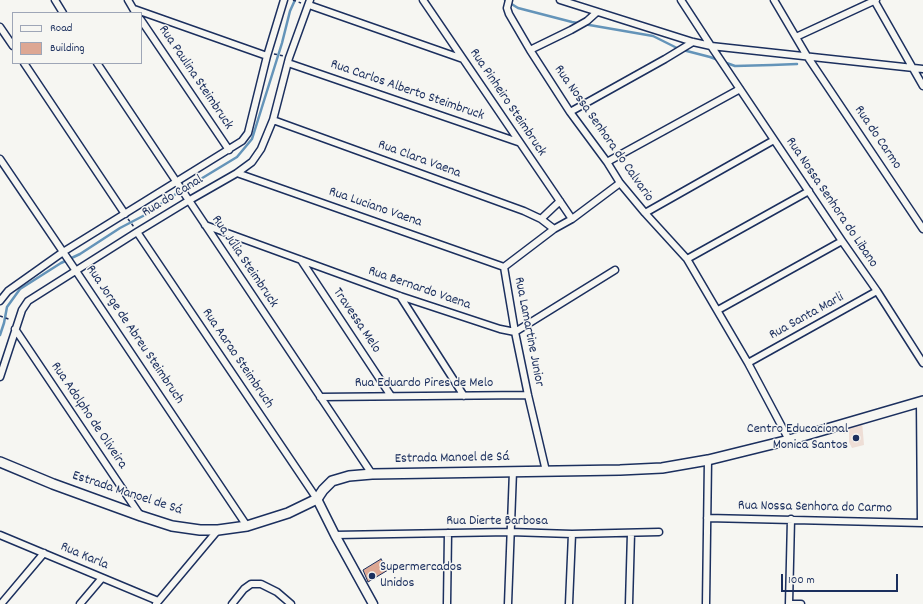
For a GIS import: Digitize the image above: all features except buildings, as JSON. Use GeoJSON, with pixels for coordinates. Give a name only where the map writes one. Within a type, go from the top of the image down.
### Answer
{"type":"FeatureCollection","features":[{"type":"Feature","properties":{"kind":"main road","name":"Estrada Manoel de Sá"},"geometry":{"type":"LineString","coordinates":[[0,462],[53,484],[172,526],[200,530],[218,530],[247,526],[288,513],[317,499],[332,481],[349,476],[372,474],[662,468],[708,460],[789,440],[921,402]]}},
{"type":"Feature","properties":{"kind":"street"},"geometry":{"type":"LineString","coordinates":[[55,0],[62,12]]}},
{"type":"Feature","properties":{"kind":"street"},"geometry":{"type":"LineString","coordinates":[[128,0],[135,11]]}},
{"type":"Feature","properties":{"kind":"street","name":"Rua do Canal"},"geometry":{"type":"LineString","coordinates":[[0,301],[8,291],[242,141],[248,133],[284,0]]}},
{"type":"Feature","properties":{"kind":"street","name":"Rua Pinheiro Steimbruck"},"geometry":{"type":"LineString","coordinates":[[423,0],[518,142],[572,219]]}},
{"type":"Feature","properties":{"kind":"street","name":"Rua Nossa Senhora do Calvario"},"geometry":{"type":"LineString","coordinates":[[509,0],[507,8],[509,14],[570,112],[620,183],[644,213],[687,259],[748,363],[789,440]]}},
{"type":"Feature","properties":{"kind":"street"},"geometry":{"type":"LineString","coordinates":[[560,0],[693,42],[711,46],[914,70],[923,69]]}},
{"type":"Feature","properties":{"kind":"street","name":"Rua Nossa Senhora do Libano"},"geometry":{"type":"LineString","coordinates":[[682,0],[711,46],[877,292],[923,363]]}},
{"type":"Feature","properties":{"kind":"street","name":"Rua do Carmo"},"geometry":{"type":"LineString","coordinates":[[774,0],[818,72],[923,229]]}},
{"type":"Feature","properties":{"kind":"street"},"geometry":{"type":"LineString","coordinates":[[796,37],[875,0],[923,86]]}},
{"type":"Feature","properties":{"kind":"street"},"geometry":{"type":"LineString","coordinates":[[307,3],[463,59]]}},
{"type":"Feature","properties":{"kind":"street","name":"Rua do Canal"},"geometry":{"type":"LineString","coordinates":[[0,376],[22,310],[28,301],[136,230],[187,199],[238,173],[252,162],[261,149],[273,120],[287,60],[289,58],[307,3]]}},
{"type":"Feature","properties":{"kind":"street"},"geometry":{"type":"LineString","coordinates":[[530,50],[572,30],[587,21],[597,12]]}},
{"type":"Feature","properties":{"kind":"street"},"geometry":{"type":"LineString","coordinates":[[142,13],[269,55]]}},
{"type":"Feature","properties":{"kind":"street","name":"Rua Paulina Steimbruck"},"geometry":{"type":"LineString","coordinates":[[142,21],[229,150]]}},
{"type":"Feature","properties":{"kind":"street"},"geometry":{"type":"LineString","coordinates":[[0,27],[12,45]]}},
{"type":"Feature","properties":{"kind":"street"},"geometry":{"type":"LineString","coordinates":[[570,112],[693,42]]}},
{"type":"Feature","properties":{"kind":"street","name":"Rua Carlos Alberto Steimbruck"},"geometry":{"type":"LineString","coordinates":[[287,60],[518,142]]}},
{"type":"Feature","properties":{"kind":"street"},"geometry":{"type":"LineString","coordinates":[[25,64],[126,215]]}},
{"type":"Feature","properties":{"kind":"street","name":"Rua Julia Steimbruck"},"geometry":{"type":"LineString","coordinates":[[97,64],[372,474]]}},
{"type":"Feature","properties":{"kind":"street"},"geometry":{"type":"LineString","coordinates":[[606,162],[740,88]]}},
{"type":"Feature","properties":{"kind":"street","name":"Rua Clara Vaena"},"geometry":{"type":"LineString","coordinates":[[273,120],[524,211],[541,219],[554,229]]}},
{"type":"Feature","properties":{"kind":"street"},"geometry":{"type":"LineString","coordinates":[[644,213],[774,140]]}},
{"type":"Feature","properties":{"kind":"street","name":"Rua Jorge de Abreu Steimbruch"},"geometry":{"type":"LineString","coordinates":[[0,159],[247,526]]}},
{"type":"Feature","properties":{"kind":"street","name":"Rua Luciano Vaena"},"geometry":{"type":"LineString","coordinates":[[238,173],[504,267]]}},
{"type":"Feature","properties":{"kind":"street","name":"Rua Lamartine Junior"},"geometry":{"type":"LineString","coordinates":[[546,471],[515,332],[504,267],[554,229],[572,219],[620,183]]}},
{"type":"Feature","properties":{"kind":"street"},"geometry":{"type":"LineString","coordinates":[[687,259],[809,191]]}},
{"type":"Feature","properties":{"kind":"street"},"geometry":{"type":"LineString","coordinates":[[541,219],[560,202]]}},
{"type":"Feature","properties":{"kind":"street","name":"Rua Bernardo Vaena"},"geometry":{"type":"LineString","coordinates":[[205,225],[400,296],[500,329],[515,332]]}},
{"type":"Feature","properties":{"kind":"street","name":"Rua Aarao Steimbruch"},"geometry":{"type":"LineString","coordinates":[[136,230],[317,499]]}},
{"type":"Feature","properties":{"kind":"street"},"geometry":{"type":"LineString","coordinates":[[718,310],[842,241]]}},
{"type":"Feature","properties":{"kind":"street","name":"Travessa Melo"},"geometry":{"type":"LineString","coordinates":[[301,260],[391,396]]}},
{"type":"Feature","properties":{"kind":"street"},"geometry":{"type":"LineString","coordinates":[[515,332],[616,270]]}},
{"type":"Feature","properties":{"kind":"street","name":"Rua Santa Marli"},"geometry":{"type":"LineString","coordinates":[[748,363],[877,292]]}},
{"type":"Feature","properties":{"kind":"street"},"geometry":{"type":"LineString","coordinates":[[400,296],[464,396]]}},
{"type":"Feature","properties":{"kind":"street","name":"Rua Adolpho de Oliveira"},"geometry":{"type":"LineString","coordinates":[[15,329],[141,516]]}},
{"type":"Feature","properties":{"kind":"street","name":"Rua Eduardo Pires de Melo"},"geometry":{"type":"LineString","coordinates":[[320,396],[528,395]]}},
{"type":"Feature","properties":{"kind":"street"},"geometry":{"type":"LineString","coordinates":[[921,402],[922,523]]}},
{"type":"Feature","properties":{"kind":"street"},"geometry":{"type":"LineString","coordinates":[[706,604],[708,460]]}},
{"type":"Feature","properties":{"kind":"street"},"geometry":{"type":"LineString","coordinates":[[508,604],[512,471]]}},
{"type":"Feature","properties":{"kind":"street"},"geometry":{"type":"LineString","coordinates":[[317,499],[372,604]]}},
{"type":"Feature","properties":{"kind":"street","name":"Rua Nossa Senhora do Carmo"},"geometry":{"type":"LineString","coordinates":[[707,518],[922,523]]}},
{"type":"Feature","properties":{"kind":"street"},"geometry":{"type":"LineString","coordinates":[[790,519],[789,604],[801,604]]}},
{"type":"Feature","properties":{"kind":"street"},"geometry":{"type":"LineString","coordinates":[[157,603],[218,530]]}},
{"type":"Feature","properties":{"kind":"street","name":"Rua Dierte Barbosa"},"geometry":{"type":"LineString","coordinates":[[335,535],[510,532],[572,534],[659,532]]}},
{"type":"Feature","properties":{"kind":"street"},"geometry":{"type":"LineString","coordinates":[[447,604],[448,533]]}},
{"type":"Feature","properties":{"kind":"street"},"geometry":{"type":"LineString","coordinates":[[629,604],[631,533]]}},
{"type":"Feature","properties":{"kind":"street"},"geometry":{"type":"LineString","coordinates":[[569,604],[572,534]]}},
{"type":"Feature","properties":{"kind":"street","name":"Rua Karla"},"geometry":{"type":"LineString","coordinates":[[0,535],[157,603]]}},
{"type":"Feature","properties":{"kind":"street"},"geometry":{"type":"LineString","coordinates":[[1,604],[44,553]]}},
{"type":"Feature","properties":{"kind":"street"},"geometry":{"type":"LineString","coordinates":[[80,604],[102,578]]}},
{"type":"Feature","properties":{"kind":"street"},"geometry":{"type":"LineString","coordinates":[[232,604],[244,589],[251,584],[261,584],[277,592],[291,604]]}},
{"type":"Feature","properties":{"kind":"path"},"geometry":{"type":"LineString","coordinates":[[293,0],[307,3]]}},
{"type":"Feature","properties":{"kind":"path"},"geometry":{"type":"LineString","coordinates":[[269,55],[287,60]]}},
{"type":"Feature","properties":{"kind":"path"},"geometry":{"type":"LineString","coordinates":[[126,215],[136,230]]}},
{"type":"Feature","properties":{"kind":"path"},"geometry":{"type":"LineString","coordinates":[[0,316],[11,320]]}},
{"type":"Feature","properties":{"kind":"shaded area","name":"Centro Educacional Monica Santos"},"geometry":{"type":"Polygon","coordinates":[[[862,421],[864,445],[852,448],[849,442],[849,432],[844,434],[843,427],[862,421]]]}},
{"type":"Feature","properties":{"kind":"waterway"},"geometry":{"type":"LineString","coordinates":[[0,335],[7,307],[20,289],[61,263],[80,254],[120,228],[143,216],[171,197],[237,157],[252,139],[282,43],[290,11],[295,0]]}},
{"type":"Feature","properties":{"kind":"waterway"},"geometry":{"type":"LineString","coordinates":[[505,0],[518,8],[572,22],[653,36],[679,49],[710,57],[735,66],[797,64]]}},
{"type":"Feature","properties":{"kind":"place","name":"Centro Educacional Monica Santos"},"geometry":{"type":"Point","coordinates":[856,438]}},
{"type":"Feature","properties":{"kind":"place","name":"Supermercados Unidos"},"geometry":{"type":"Point","coordinates":[372,576]}}]}
